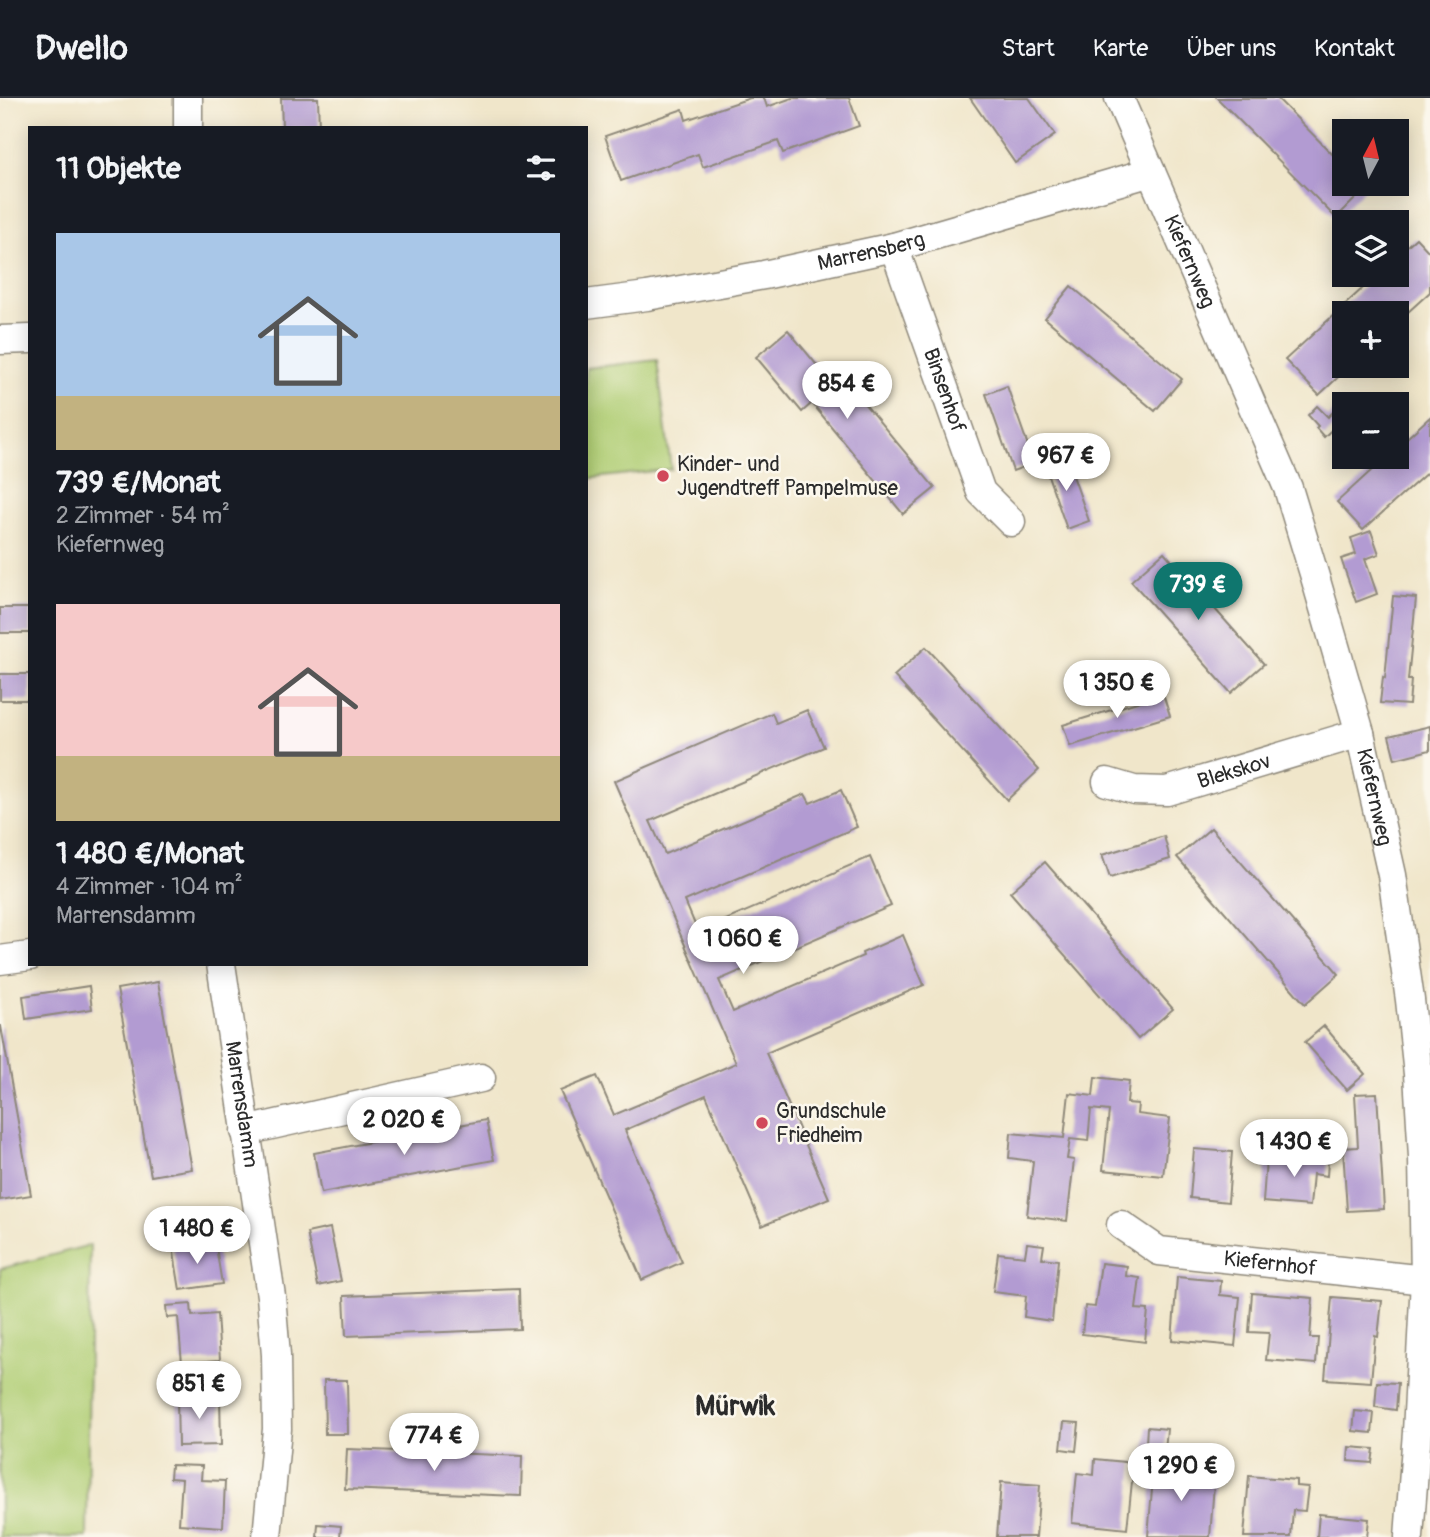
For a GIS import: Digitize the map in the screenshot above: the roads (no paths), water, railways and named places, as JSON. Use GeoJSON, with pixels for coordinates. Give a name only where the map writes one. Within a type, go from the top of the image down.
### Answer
{"type":"FeatureCollection","features":[{"type":"Feature","properties":{"kind":"street"},"geometry":{"type":"LineString","coordinates":[[188,98],[188,126]]}},
{"type":"Feature","properties":{"kind":"street","name":"Kiefernweg"},"geometry":{"type":"LineString","coordinates":[[1119,98],[1288,488],[1360,733],[1392,875],[1419,1074],[1423,1157],[1424,1432],[1409,1537]]}},
{"type":"Feature","properties":{"kind":"street","name":"Marrensberg"},"geometry":{"type":"LineString","coordinates":[[588,304],[764,275],[894,247],[1151,172]]}},
{"type":"Feature","properties":{"kind":"street","name":"Binsenhof"},"geometry":{"type":"LineString","coordinates":[[894,247],[981,492],[1011,523]]}},
{"type":"Feature","properties":{"kind":"street"},"geometry":{"type":"LineString","coordinates":[[0,340],[28,340]]}},
{"type":"Feature","properties":{"kind":"street","name":"Blekskov"},"geometry":{"type":"LineString","coordinates":[[1107,782],[1134,790],[1167,791],[1360,733]]}},
{"type":"Feature","properties":{"kind":"street"},"geometry":{"type":"LineString","coordinates":[[0,960],[28,956]]}},
{"type":"Feature","properties":{"kind":"street","name":"Marrensdamm"},"geometry":{"type":"LineString","coordinates":[[221,966],[271,1296],[276,1355],[277,1429],[267,1537]]}},
{"type":"Feature","properties":{"kind":"street"},"geometry":{"type":"LineString","coordinates":[[245,1131],[481,1078]]}},
{"type":"Feature","properties":{"kind":"street","name":"Kiefernhof"},"geometry":{"type":"LineString","coordinates":[[1121,1225],[1159,1251],[1425,1280]]}},
{"type":"Feature","properties":{"kind":"place","name":"Kinder- und Jugendtreff Pampelmuse"},"geometry":{"type":"Point","coordinates":[663,476]}},
{"type":"Feature","properties":{"kind":"place","name":"Grundschule Friedheim"},"geometry":{"type":"Point","coordinates":[762,1123]}},
{"type":"Feature","properties":{"kind":"district","name":"Mürwik"},"geometry":{"type":"Point","coordinates":[735,1406]}}]}
